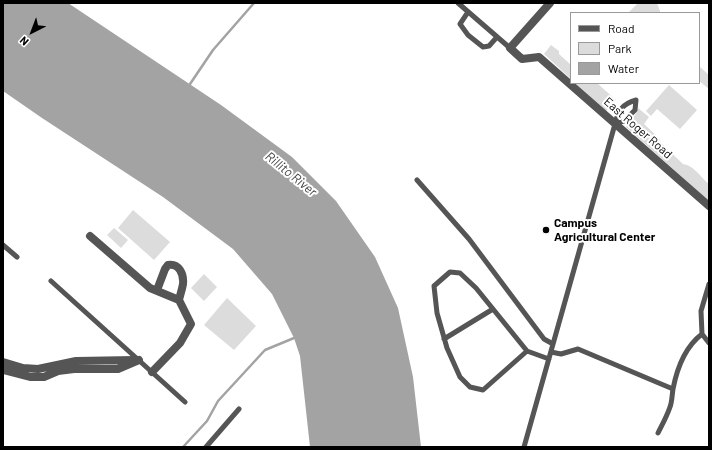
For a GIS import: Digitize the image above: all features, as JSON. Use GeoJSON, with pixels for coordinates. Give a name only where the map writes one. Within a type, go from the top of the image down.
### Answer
{"type":"FeatureCollection","features":[{"type":"Feature","properties":{"kind":"street"},"geometry":{"type":"LineString","coordinates":[[510,48],[550,3]]}},
{"type":"Feature","properties":{"kind":"street","name":"East Roger Road"},"geometry":{"type":"LineString","coordinates":[[510,48],[522,59],[539,57],[709,206]]}},
{"type":"Feature","properties":{"kind":"street"},"geometry":{"type":"LineString","coordinates":[[90,236],[150,288],[178,300],[191,324],[180,343],[152,372]]}},
{"type":"Feature","properties":{"kind":"street"},"geometry":{"type":"LineString","coordinates":[[157,290],[165,269],[168,265],[173,264],[177,266],[182,274],[183,280],[178,300]]}},
{"type":"Feature","properties":{"kind":"street"},"geometry":{"type":"LineString","coordinates":[[3,362],[23,368],[38,369],[76,361],[86,365],[118,369],[139,360]]}},
{"type":"Feature","properties":{"kind":"street"},"geometry":{"type":"LineString","coordinates":[[3,370],[30,376],[44,377],[58,371],[74,369],[86,365]]}},
{"type":"Feature","properties":{"kind":"lane"},"geometry":{"type":"LineString","coordinates":[[458,3],[510,48]]}},
{"type":"Feature","properties":{"kind":"lane"},"geometry":{"type":"LineString","coordinates":[[468,12],[460,24],[468,35],[483,47],[489,46],[497,37]]}},
{"type":"Feature","properties":{"kind":"lane"},"geometry":{"type":"LineString","coordinates":[[524,447],[618,113],[628,103],[636,100],[635,110],[624,121],[615,124]]}},
{"type":"Feature","properties":{"kind":"lane"},"geometry":{"type":"LineString","coordinates":[[417,180],[469,239],[544,339],[553,344]]}},
{"type":"Feature","properties":{"kind":"lane"},"geometry":{"type":"LineString","coordinates":[[3,245],[17,257]]}},
{"type":"Feature","properties":{"kind":"lane"},"geometry":{"type":"LineString","coordinates":[[527,351],[483,390],[470,387],[460,377],[446,348],[437,313],[434,286],[450,272],[460,273],[476,288],[527,351],[549,359]]}},
{"type":"Feature","properties":{"kind":"lane"},"geometry":{"type":"LineString","coordinates":[[51,281],[185,402]]}},
{"type":"Feature","properties":{"kind":"lane"},"geometry":{"type":"LineString","coordinates":[[709,284],[701,311],[702,334],[709,343]]}},
{"type":"Feature","properties":{"kind":"lane"},"geometry":{"type":"LineString","coordinates":[[444,339],[493,309]]}},
{"type":"Feature","properties":{"kind":"lane"},"geometry":{"type":"LineString","coordinates":[[658,433],[671,407],[677,371],[687,350],[695,339],[702,334]]}},
{"type":"Feature","properties":{"kind":"lane"},"geometry":{"type":"LineString","coordinates":[[551,352],[561,354],[578,349],[673,389]]}},
{"type":"Feature","properties":{"kind":"lane"},"geometry":{"type":"LineString","coordinates":[[206,447],[239,409]]}},
{"type":"Feature","properties":{"kind":"green space"},"geometry":{"type":"Polygon","coordinates":[[[638,3],[657,3],[660,11],[660,12],[629,12],[638,3]]]}},
{"type":"Feature","properties":{"kind":"green space"},"geometry":{"type":"Polygon","coordinates":[[[551,45],[559,51],[559,54],[570,64],[570,78],[544,54],[551,45]]]}},
{"type":"Feature","properties":{"kind":"green space"},"geometry":{"type":"Polygon","coordinates":[[[700,67],[709,75],[709,89],[700,82],[700,67]]]}},
{"type":"Feature","properties":{"kind":"green space"},"geometry":{"type":"Polygon","coordinates":[[[576,84],[598,84],[616,100],[606,111],[576,84]]]}},
{"type":"Feature","properties":{"kind":"green space"},"geometry":{"type":"Polygon","coordinates":[[[669,85],[697,110],[680,129],[657,109],[651,116],[646,111],[669,85]]]}},
{"type":"Feature","properties":{"kind":"green space"},"geometry":{"type":"Polygon","coordinates":[[[638,108],[649,117],[644,124],[660,139],[659,141],[683,164],[694,169],[709,184],[709,201],[626,127],[635,115],[638,108]]]}},
{"type":"Feature","properties":{"kind":"green space"},"geometry":{"type":"Polygon","coordinates":[[[133,210],[170,242],[154,260],[118,228],[133,210]]]}},
{"type":"Feature","properties":{"kind":"green space"},"geometry":{"type":"Polygon","coordinates":[[[114,228],[128,240],[121,248],[107,235],[114,228]]]}},
{"type":"Feature","properties":{"kind":"green space"},"geometry":{"type":"Polygon","coordinates":[[[204,274],[217,287],[204,301],[191,288],[204,274]]]}},
{"type":"Feature","properties":{"kind":"green space"},"geometry":{"type":"Polygon","coordinates":[[[227,298],[256,326],[234,350],[204,325],[227,298]]]}},
{"type":"Feature","properties":{"kind":"water","name":"Rillito River"},"geometry":{"type":"Polygon","coordinates":[[[3,3],[68,3],[221,105],[292,157],[336,201],[375,257],[398,308],[413,377],[421,447],[310,447],[300,356],[294,338],[272,294],[233,249],[163,197],[3,91],[3,3]]]}},
{"type":"Feature","properties":{"kind":"waterway"},"geometry":{"type":"LineString","coordinates":[[188,87],[213,50],[254,3]]}},
{"type":"Feature","properties":{"kind":"waterway"},"geometry":{"type":"LineString","coordinates":[[183,447],[207,421],[218,401],[265,350],[296,338]]}},
{"type":"Feature","properties":{"kind":"place","name":"Campus Agricultural Center"},"geometry":{"type":"Point","coordinates":[546,230]}}]}
